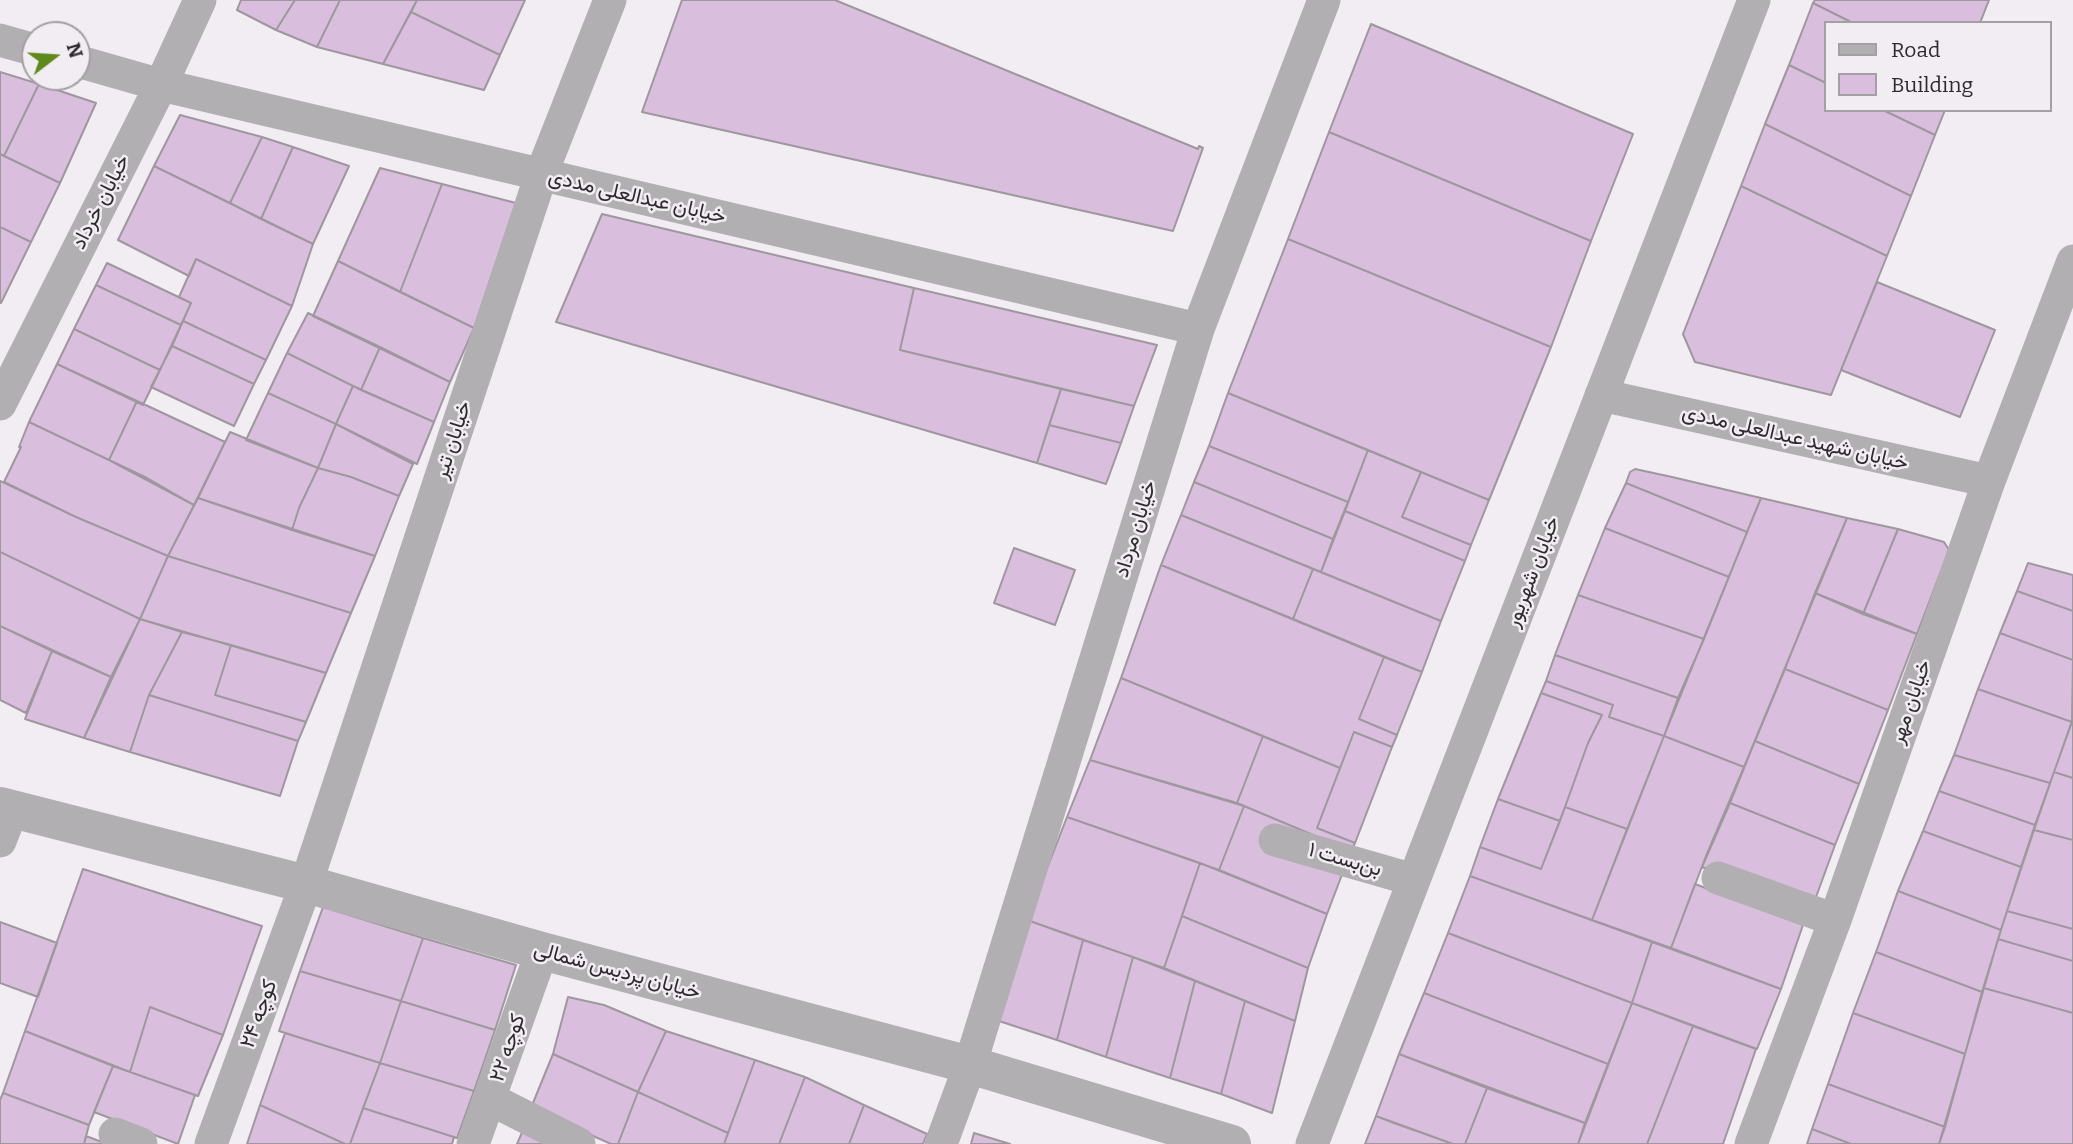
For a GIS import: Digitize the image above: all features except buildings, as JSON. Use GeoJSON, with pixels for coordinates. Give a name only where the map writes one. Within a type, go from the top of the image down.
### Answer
{"type":"FeatureCollection","features":[{"type":"Feature","properties":{"kind":"street","name":"خیابان خرداد"},"geometry":{"type":"LineString","coordinates":[[0,404],[161,85],[200,0]]}},
{"type":"Feature","properties":{"kind":"street","name":"خیابان تیر"},"geometry":{"type":"LineString","coordinates":[[306,884],[541,175],[610,0]]}},
{"type":"Feature","properties":{"kind":"street","name":"خیابان مرداد"},"geometry":{"type":"LineString","coordinates":[[941,1144],[970,1065],[1198,329],[1324,0]]}},
{"type":"Feature","properties":{"kind":"street","name":"خیابان شهریور"},"geometry":{"type":"LineString","coordinates":[[1312,1144],[1754,0]]}},
{"type":"Feature","properties":{"kind":"street"},"geometry":{"type":"LineString","coordinates":[[0,40],[21,46]]}},
{"type":"Feature","properties":{"kind":"street","name":"خیابان عبدالعلی مددی"},"geometry":{"type":"LineString","coordinates":[[91,65],[161,85],[1198,329]]}},
{"type":"Feature","properties":{"kind":"street","name":"خیابان مهر"},"geometry":{"type":"LineString","coordinates":[[1751,1144],[1835,920],[1989,481],[2073,261]]}},
{"type":"Feature","properties":{"kind":"street","name":"خیابان شهید عبدالعلی مددی"},"geometry":{"type":"LineString","coordinates":[[1601,395],[1989,481]]}},
{"type":"Feature","properties":{"kind":"street","name":"خیابان پردیس شمالی"},"geometry":{"type":"LineString","coordinates":[[4,819],[306,884],[542,951],[970,1065],[1232,1144]]}},
{"type":"Feature","properties":{"kind":"street","name":"بن‌بست ۱"},"geometry":{"type":"LineString","coordinates":[[1275,840],[1414,880]]}},
{"type":"Feature","properties":{"kind":"street"},"geometry":{"type":"LineString","coordinates":[[1718,878],[1835,920]]}},
{"type":"Feature","properties":{"kind":"street","name":"کوچه ۲۴"},"geometry":{"type":"LineString","coordinates":[[211,1144],[306,884]]}},
{"type":"Feature","properties":{"kind":"street","name":"کوچه ۲۲"},"geometry":{"type":"LineString","coordinates":[[473,1144],[542,951]]}},
{"type":"Feature","properties":{"kind":"street"},"geometry":{"type":"LineString","coordinates":[[490,1099],[579,1144]]}}]}
